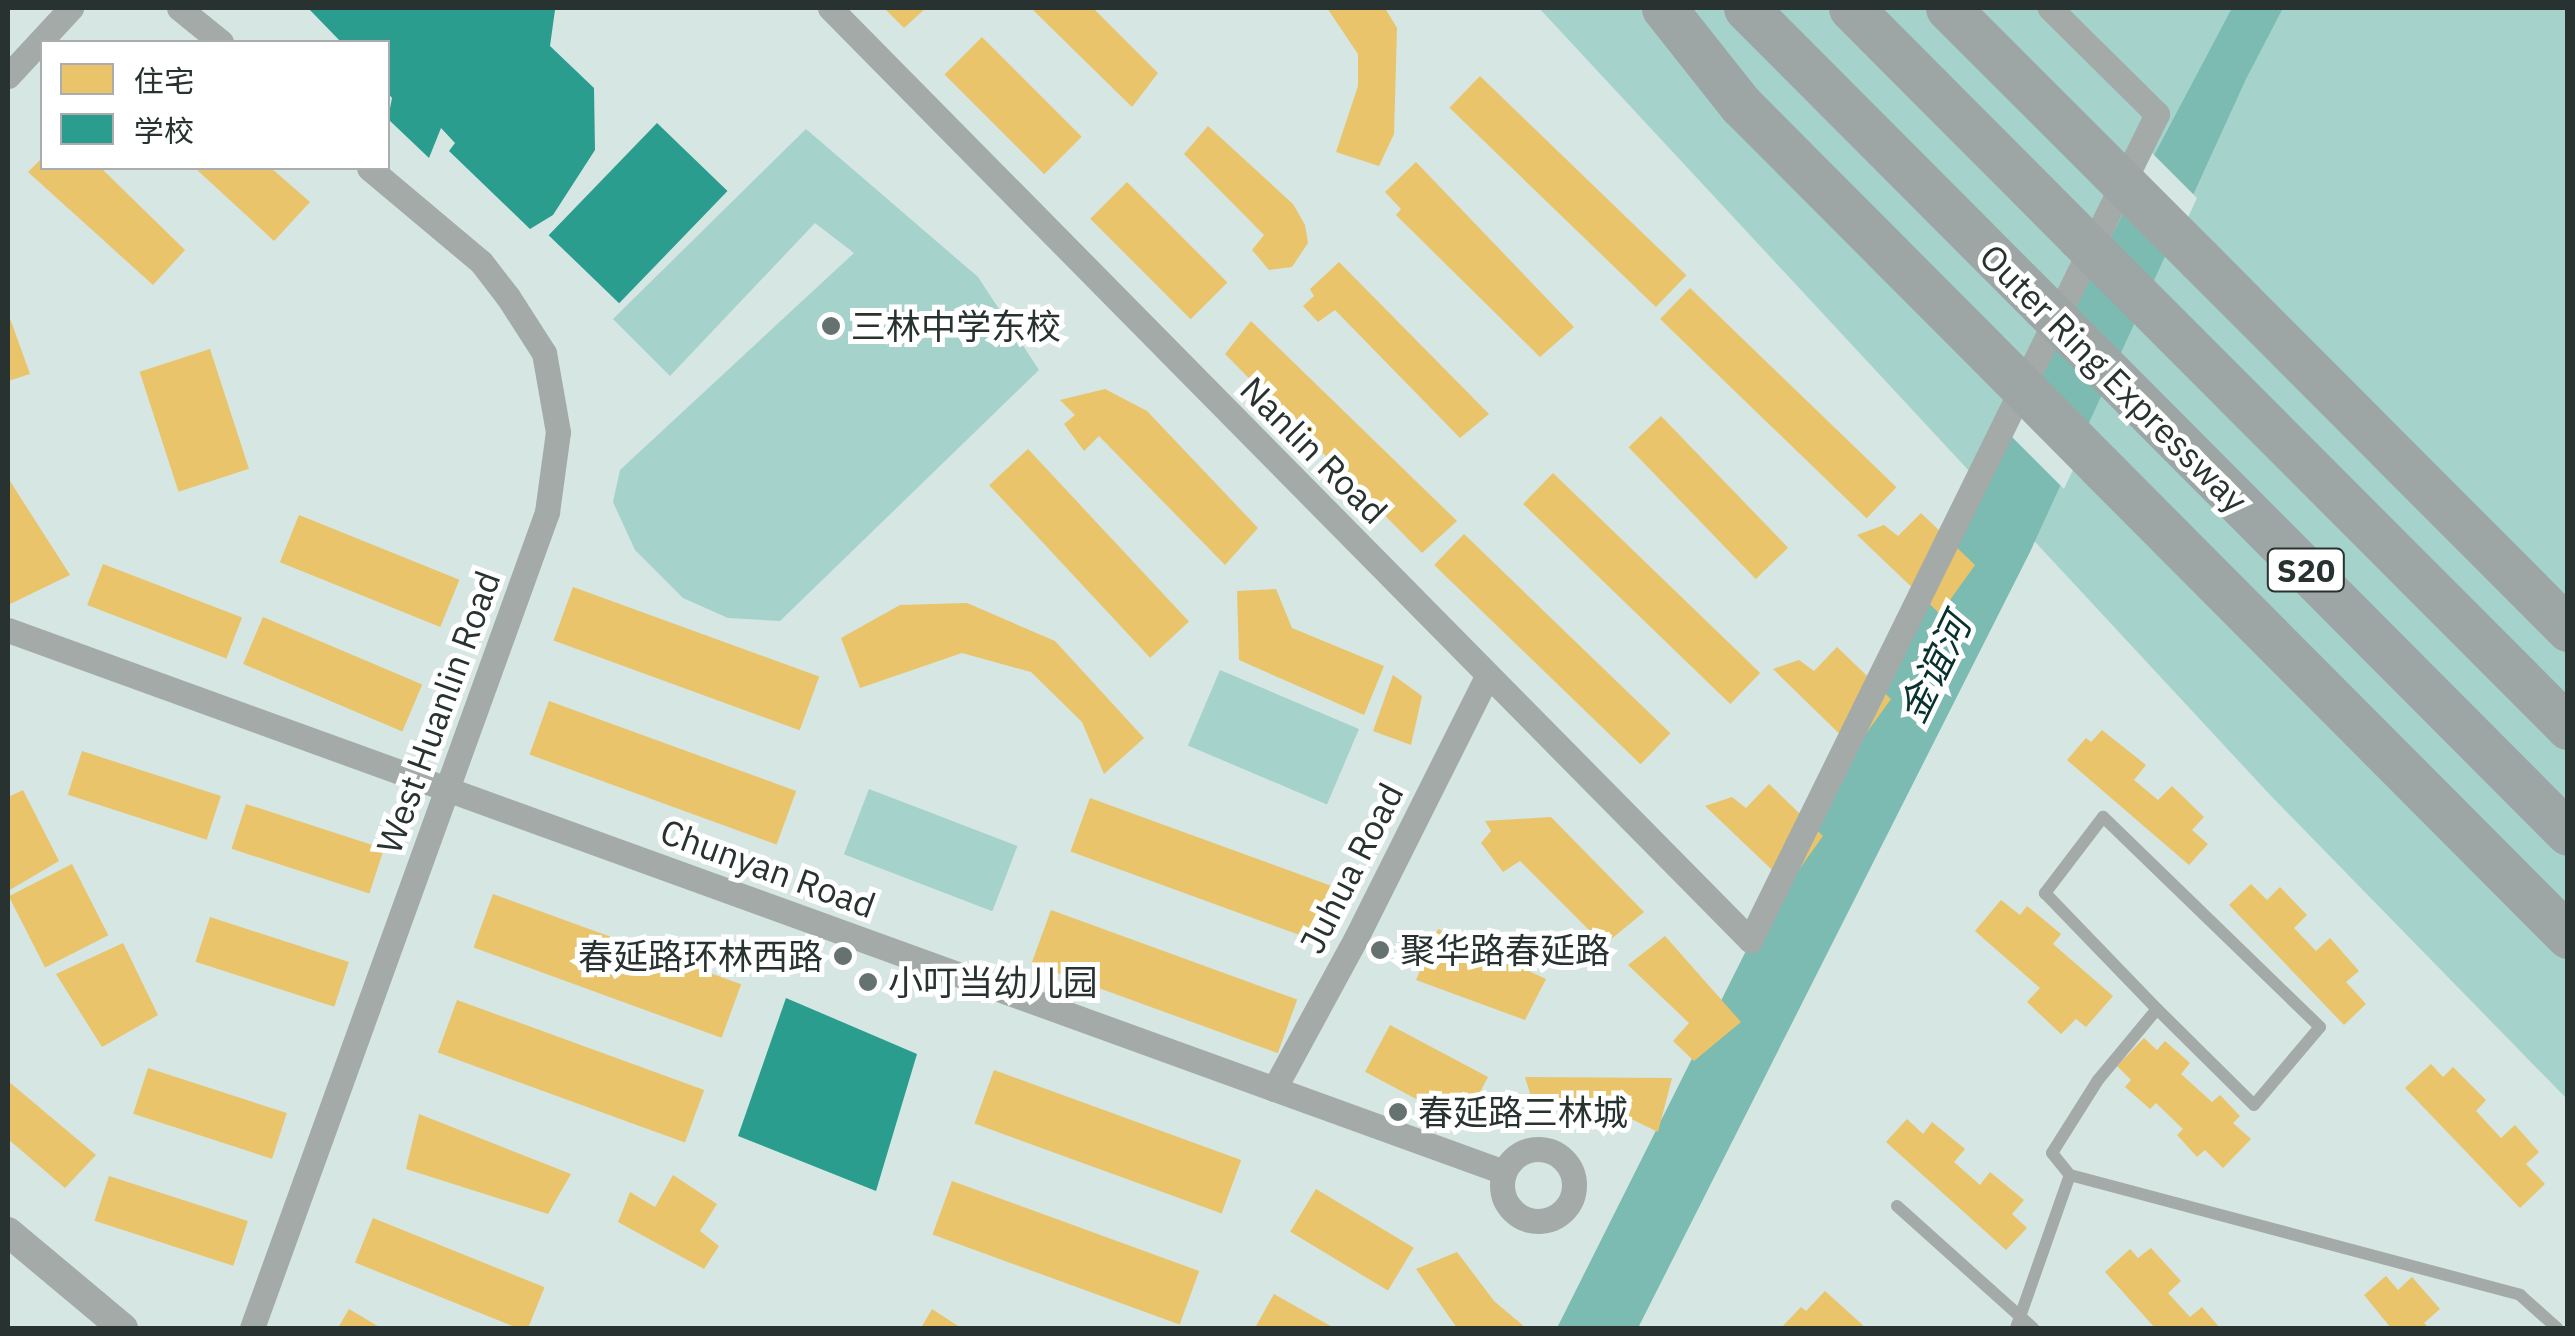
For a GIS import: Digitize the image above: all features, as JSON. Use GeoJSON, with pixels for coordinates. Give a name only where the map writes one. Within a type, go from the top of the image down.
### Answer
{"type":"FeatureCollection","features":[{"type":"Feature","properties":{"kind":"highway"},"geometry":{"type":"LineString","coordinates":[[1664,8],[1741,105],[2568,936]]}},
{"type":"Feature","properties":{"kind":"highway","name":"Outer Ring Expressway"},"geometry":{"type":"LineString","coordinates":[[1746,8],[2568,833]]}},
{"type":"Feature","properties":{"kind":"highway","name":"S20"},"geometry":{"type":"LineString","coordinates":[[1851,8],[2568,727]]}},
{"type":"Feature","properties":{"kind":"highway"},"geometry":{"type":"LineString","coordinates":[[1948,8],[2568,629]]}},
{"type":"Feature","properties":{"kind":"street"},"geometry":{"type":"LineString","coordinates":[[41,40],[71,8]]}},
{"type":"Feature","properties":{"kind":"street"},"geometry":{"type":"LineString","coordinates":[[180,8],[219,40]]}},
{"type":"Feature","properties":{"kind":"street","name":"Nanlin Road"},"geometry":{"type":"LineString","coordinates":[[830,8],[1750,940],[2157,114],[2050,8]]}},
{"type":"Feature","properties":{"kind":"street"},"geometry":{"type":"LineString","coordinates":[[8,76],[40,41]]}},
{"type":"Feature","properties":{"kind":"street","name":"West Huanlin Road"},"geometry":{"type":"LineString","coordinates":[[252,1328],[546,512],[558,432],[544,353],[508,297],[481,262],[371,170]]}},
{"type":"Feature","properties":{"kind":"street","name":"Chunyan Road"},"geometry":{"type":"LineString","coordinates":[[8,630],[1504,1172]]}},
{"type":"Feature","properties":{"kind":"street","name":"Juhua Road"},"geometry":{"type":"LineString","coordinates":[[1274,1088],[1356,938],[1487,676]]}},
{"type":"Feature","properties":{"kind":"street"},"geometry":{"type":"LineString","coordinates":[[8,1232],[123,1328]]}},
{"type":"Feature","properties":{"kind":"lane"},"geometry":{"type":"LineString","coordinates":[[2102,817],[2320,1027],[2254,1105],[2157,1008],[2046,893],[2102,817]]}},
{"type":"Feature","properties":{"kind":"lane"},"geometry":{"type":"LineString","coordinates":[[2157,1008],[2098,1080],[2052,1153],[2070,1175],[2520,1295],[2558,1328]]}},
{"type":"Feature","properties":{"kind":"lane"},"geometry":{"type":"LineString","coordinates":[[2016,1322],[2070,1175]]}},
{"type":"Feature","properties":{"kind":"lane"},"geometry":{"type":"LineString","coordinates":[[1897,1206],[2016,1322],[2033,1328]]}},
{"type":"Feature","properties":{"kind":"shaded area"},"geometry":{"type":"Polygon","coordinates":[[[1539,8],[2567,8],[2567,1099],[2273,798],[1539,8]]]}},
{"type":"Feature","properties":{"kind":"shaded area"},"geometry":{"type":"Polygon","coordinates":[[[806,129],[978,277],[1039,370],[780,621],[728,618],[683,598],[635,550],[613,502],[620,470],[854,253],[815,223],[670,376],[613,319],[806,129]]]}},
{"type":"Feature","properties":{"kind":"shaded area"},"geometry":{"type":"Polygon","coordinates":[[[1220,670],[1359,729],[1327,804],[1188,745],[1220,670]]]}},
{"type":"Feature","properties":{"kind":"shaded area"},"geometry":{"type":"Polygon","coordinates":[[[869,789],[1017,846],[992,911],[844,854],[869,789]]]}},
{"type":"Feature","properties":{"kind":"water","name":"金谊河"},"geometry":{"type":"Polygon","coordinates":[[[2232,8],[2283,8],[2246,79],[2030,552],[1638,1328],[1557,1328],[1981,482],[2232,8]]]}},
{"type":"Feature","properties":{"kind":"pier"},"geometry":{"type":"Polygon","coordinates":[[[2150,151],[2197,198],[2172,252],[2123,202],[2150,151]]]}},
{"type":"Feature","properties":{"kind":"pier"},"geometry":{"type":"Polygon","coordinates":[[[2031,377],[2089,435],[2064,489],[2004,429],[2031,377]]]}},
{"type":"Feature","properties":{"kind":"building: 住宅"},"geometry":{"type":"Polygon","coordinates":[[[884,8],[926,8],[904,28],[884,8]]]}},
{"type":"Feature","properties":{"kind":"building: 住宅"},"geometry":{"type":"Polygon","coordinates":[[[1031,8],[1093,8],[1158,73],[1132,107],[1031,8]]]}},
{"type":"Feature","properties":{"kind":"building: 住宅"},"geometry":{"type":"Polygon","coordinates":[[[1327,8],[1385,8],[1397,28],[1394,134],[1379,166],[1336,152],[1358,86],[1358,54],[1327,8]]]}},
{"type":"Feature","properties":{"kind":"building: 住宅"},"geometry":{"type":"Polygon","coordinates":[[[982,37],[1082,137],[1044,174],[945,74],[982,37]]]}},
{"type":"Feature","properties":{"kind":"building: 住宅"},"geometry":{"type":"Polygon","coordinates":[[[1480,76],[1686,275],[1656,307],[1449,108],[1480,76]]]}},
{"type":"Feature","properties":{"kind":"building: 住宅"},"geometry":{"type":"Polygon","coordinates":[[[1208,126],[1293,204],[1305,225],[1308,243],[1292,267],[1269,270],[1252,250],[1264,235],[1184,154],[1208,126]]]}},
{"type":"Feature","properties":{"kind":"building: 住宅"},"geometry":{"type":"Polygon","coordinates":[[[40,160],[40,170],[103,170],[185,250],[153,285],[28,172],[40,160]]]}},
{"type":"Feature","properties":{"kind":"building: 住宅"},"geometry":{"type":"Polygon","coordinates":[[[1416,162],[1574,327],[1540,357],[1396,215],[1401,209],[1385,192],[1416,162]]]}},
{"type":"Feature","properties":{"kind":"building: 住宅"},"geometry":{"type":"Polygon","coordinates":[[[197,170],[273,170],[310,202],[274,241],[197,170]]]}},
{"type":"Feature","properties":{"kind":"building: 住宅"},"geometry":{"type":"Polygon","coordinates":[[[1127,182],[1227,282],[1191,319],[1090,219],[1127,182]]]}},
{"type":"Feature","properties":{"kind":"building: 住宅"},"geometry":{"type":"Polygon","coordinates":[[[1339,262],[1489,414],[1460,438],[1335,310],[1318,322],[1303,306],[1314,296],[1310,289],[1339,262]]]}},
{"type":"Feature","properties":{"kind":"building: 住宅"},"geometry":{"type":"Polygon","coordinates":[[[1690,288],[1896,487],[1867,518],[1660,319],[1690,288]]]}},
{"type":"Feature","properties":{"kind":"building: 住宅"},"geometry":{"type":"Polygon","coordinates":[[[8,313],[30,374],[8,381],[8,313]]]}},
{"type":"Feature","properties":{"kind":"building: 住宅"},"geometry":{"type":"Polygon","coordinates":[[[1251,321],[1457,521],[1422,553],[1225,354],[1251,321]]]}},
{"type":"Feature","properties":{"kind":"building: 住宅"},"geometry":{"type":"Polygon","coordinates":[[[210,349],[249,469],[179,492],[140,372],[210,349]]]}},
{"type":"Feature","properties":{"kind":"building: 住宅"},"geometry":{"type":"Polygon","coordinates":[[[1105,389],[1147,411],[1258,528],[1225,565],[1099,436],[1084,451],[1064,424],[1075,415],[1060,400],[1105,389]]]}},
{"type":"Feature","properties":{"kind":"building: 住宅"},"geometry":{"type":"Polygon","coordinates":[[[1661,416],[1788,548],[1756,579],[1629,447],[1661,416]]]}},
{"type":"Feature","properties":{"kind":"building: 住宅"},"geometry":{"type":"Polygon","coordinates":[[[1028,449],[1189,622],[1150,658],[989,485],[1028,449]]]}},
{"type":"Feature","properties":{"kind":"building: 住宅"},"geometry":{"type":"Polygon","coordinates":[[[1553,473],[1760,673],[1730,704],[1523,504],[1553,473]]]}},
{"type":"Feature","properties":{"kind":"building: 住宅"},"geometry":{"type":"Polygon","coordinates":[[[8,478],[70,575],[8,605],[8,478]]]}},
{"type":"Feature","properties":{"kind":"building: 住宅"},"geometry":{"type":"Polygon","coordinates":[[[1921,513],[1975,565],[1940,614],[1857,535],[1884,525],[1898,536],[1921,513]]]}},
{"type":"Feature","properties":{"kind":"building: 住宅"},"geometry":{"type":"Polygon","coordinates":[[[299,515],[459,580],[440,627],[280,562],[299,515]]]}},
{"type":"Feature","properties":{"kind":"building: 住宅"},"geometry":{"type":"Polygon","coordinates":[[[1464,534],[1670,733],[1641,764],[1434,565],[1464,534]]]}},
{"type":"Feature","properties":{"kind":"building: 住宅"},"geometry":{"type":"Polygon","coordinates":[[[103,564],[242,617],[226,658],[87,605],[103,564]]]}},
{"type":"Feature","properties":{"kind":"building: 住宅"},"geometry":{"type":"Polygon","coordinates":[[[573,587],[819,677],[800,730],[554,641],[573,587]]]}},
{"type":"Feature","properties":{"kind":"building: 住宅"},"geometry":{"type":"Polygon","coordinates":[[[1276,589],[1292,628],[1384,666],[1364,715],[1239,660],[1237,591],[1276,589]]]}},
{"type":"Feature","properties":{"kind":"building: 住宅"},"geometry":{"type":"Polygon","coordinates":[[[967,603],[1055,641],[1144,738],[1104,774],[1082,722],[1031,672],[962,653],[860,688],[841,638],[900,605],[967,603]]]}},
{"type":"Feature","properties":{"kind":"building: 住宅"},"geometry":{"type":"Polygon","coordinates":[[[263,617],[422,685],[402,732],[243,664],[263,617]]]}},
{"type":"Feature","properties":{"kind":"building: 住宅"},"geometry":{"type":"Polygon","coordinates":[[[1837,647],[1891,699],[1855,749],[1773,669],[1799,660],[1814,671],[1837,647]]]}},
{"type":"Feature","properties":{"kind":"building: 住宅"},"geometry":{"type":"Polygon","coordinates":[[[1393,675],[1422,696],[1411,745],[1373,731],[1393,675]]]}},
{"type":"Feature","properties":{"kind":"building: 住宅"},"geometry":{"type":"Polygon","coordinates":[[[549,701],[796,791],[777,845],[530,755],[549,701]]]}},
{"type":"Feature","properties":{"kind":"building: 住宅"},"geometry":{"type":"Polygon","coordinates":[[[2102,730],[2146,765],[2134,780],[2158,800],[2172,786],[2204,817],[2192,830],[2208,844],[2189,865],[2067,760],[2086,738],[2091,742],[2102,730]]]}},
{"type":"Feature","properties":{"kind":"building: 住宅"},"geometry":{"type":"Polygon","coordinates":[[[82,751],[221,796],[207,840],[68,795],[82,751]]]}},
{"type":"Feature","properties":{"kind":"building: 住宅"},"geometry":{"type":"Polygon","coordinates":[[[1769,784],[1823,836],[1788,885],[1705,806],[1732,797],[1746,808],[1769,784]]]}},
{"type":"Feature","properties":{"kind":"building: 住宅"},"geometry":{"type":"Polygon","coordinates":[[[23,790],[59,861],[8,891],[8,797],[23,790]]]}},
{"type":"Feature","properties":{"kind":"building: 住宅"},"geometry":{"type":"Polygon","coordinates":[[[1090,798],[1337,888],[1318,942],[1071,852],[1090,798]]]}},
{"type":"Feature","properties":{"kind":"building: 住宅"},"geometry":{"type":"Polygon","coordinates":[[[246,804],[384,849],[369,894],[231,849],[246,804]]]}},
{"type":"Feature","properties":{"kind":"building: 住宅"},"geometry":{"type":"Polygon","coordinates":[[[1551,817],[1644,912],[1604,945],[1520,861],[1503,872],[1481,843],[1491,831],[1485,821],[1551,817]]]}},
{"type":"Feature","properties":{"kind":"building: 住宅"},"geometry":{"type":"Polygon","coordinates":[[[72,864],[108,935],[45,968],[9,896],[72,864]]]}},
{"type":"Feature","properties":{"kind":"building: 住宅"},"geometry":{"type":"Polygon","coordinates":[[[2251,884],[2267,900],[2280,887],[2307,915],[2294,928],[2316,951],[2330,938],[2359,971],[2346,982],[2366,1004],[2344,1025],[2229,905],[2251,884]]]}},
{"type":"Feature","properties":{"kind":"building: 住宅"},"geometry":{"type":"Polygon","coordinates":[[[493,894],[741,984],[722,1038],[474,948],[493,894]]]}},
{"type":"Feature","properties":{"kind":"building: 住宅"},"geometry":{"type":"Polygon","coordinates":[[[2001,900],[2020,915],[2027,906],[2061,934],[2053,944],[2113,996],[2086,1027],[2076,1019],[2061,1034],[2027,1002],[2040,988],[1975,931],[2001,900]]]}},
{"type":"Feature","properties":{"kind":"building: 住宅"},"geometry":{"type":"Polygon","coordinates":[[[1051,910],[1297,1000],[1278,1053],[1032,964],[1051,910]]]}},
{"type":"Feature","properties":{"kind":"building: 住宅"},"geometry":{"type":"Polygon","coordinates":[[[210,917],[349,962],[334,1007],[195,962],[210,917]]]}},
{"type":"Feature","properties":{"kind":"building: 住宅"},"geometry":{"type":"Polygon","coordinates":[[[1438,929],[1546,979],[1525,1020],[1416,980],[1438,929]]]}},
{"type":"Feature","properties":{"kind":"building: 住宅"},"geometry":{"type":"Polygon","coordinates":[[[1665,936],[1741,1022],[1694,1061],[1673,1041],[1689,1023],[1628,965],[1665,936]]]}},
{"type":"Feature","properties":{"kind":"building: 住宅"},"geometry":{"type":"Polygon","coordinates":[[[123,943],[158,1015],[102,1047],[56,974],[123,943]]]}},
{"type":"Feature","properties":{"kind":"building: 住宅"},"geometry":{"type":"Polygon","coordinates":[[[457,1000],[704,1090],[685,1143],[438,1053],[457,1000]]]}},
{"type":"Feature","properties":{"kind":"building: 住宅"},"geometry":{"type":"Polygon","coordinates":[[[1390,1025],[1488,1077],[1463,1124],[1365,1072],[1390,1025]]]}},
{"type":"Feature","properties":{"kind":"building: 住宅"},"geometry":{"type":"Polygon","coordinates":[[[2144,1038],[2157,1050],[2165,1041],[2190,1063],[2181,1074],[2212,1102],[2220,1095],[2240,1116],[2233,1123],[2251,1139],[2223,1168],[2205,1150],[2197,1157],[2177,1135],[2183,1129],[2156,1103],[2150,1109],[2125,1087],[2131,1080],[2117,1066],[2144,1038]]]}},
{"type":"Feature","properties":{"kind":"building: 住宅"},"geometry":{"type":"Polygon","coordinates":[[[2431,1064],[2443,1077],[2453,1067],[2486,1100],[2476,1111],[2501,1138],[2515,1125],[2539,1152],[2526,1164],[2545,1184],[2520,1208],[2405,1088],[2431,1064]]]}},
{"type":"Feature","properties":{"kind":"building: 住宅"},"geometry":{"type":"Polygon","coordinates":[[[148,1068],[287,1113],[272,1159],[133,1114],[148,1068]]]}},
{"type":"Feature","properties":{"kind":"building: 住宅"},"geometry":{"type":"Polygon","coordinates":[[[994,1070],[1241,1160],[1222,1214],[975,1124],[994,1070]]]}},
{"type":"Feature","properties":{"kind":"building: 住宅"},"geometry":{"type":"Polygon","coordinates":[[[1525,1077],[1672,1078],[1658,1132],[1613,1110],[1533,1103],[1525,1077]]]}},
{"type":"Feature","properties":{"kind":"building: 住宅"},"geometry":{"type":"Polygon","coordinates":[[[8,1081],[96,1155],[65,1188],[8,1139],[8,1081]]]}},
{"type":"Feature","properties":{"kind":"building: 住宅"},"geometry":{"type":"Polygon","coordinates":[[[419,1114],[571,1174],[548,1214],[406,1169],[419,1114]]]}},
{"type":"Feature","properties":{"kind":"building: 住宅"},"geometry":{"type":"Polygon","coordinates":[[[1907,1119],[1923,1134],[1932,1122],[1965,1149],[1954,1162],[1980,1185],[1990,1172],[2024,1200],[2012,1214],[2027,1228],[2006,1250],[1886,1142],[1907,1119]]]}},
{"type":"Feature","properties":{"kind":"building: 住宅"},"geometry":{"type":"Polygon","coordinates":[[[673,1175],[717,1204],[700,1231],[719,1246],[704,1269],[618,1222],[630,1192],[655,1207],[673,1175]]]}},
{"type":"Feature","properties":{"kind":"building: 住宅"},"geometry":{"type":"Polygon","coordinates":[[[109,1176],[248,1221],[233,1266],[94,1221],[109,1176]]]}},
{"type":"Feature","properties":{"kind":"building: 住宅"},"geometry":{"type":"Polygon","coordinates":[[[952,1181],[1199,1271],[1180,1325],[933,1235],[952,1181]]]}},
{"type":"Feature","properties":{"kind":"building: 住宅"},"geometry":{"type":"Polygon","coordinates":[[[1316,1189],[1414,1248],[1388,1291],[1290,1232],[1316,1189]]]}},
{"type":"Feature","properties":{"kind":"building: 住宅"},"geometry":{"type":"Polygon","coordinates":[[[373,1218],[545,1287],[528,1328],[517,1328],[355,1263],[373,1218]]]}},
{"type":"Feature","properties":{"kind":"building: 住宅"},"geometry":{"type":"Polygon","coordinates":[[[2151,1248],[2181,1281],[2168,1293],[2190,1317],[2202,1307],[2220,1328],[2155,1328],[2105,1272],[2130,1249],[2138,1258],[2151,1248]]]}},
{"type":"Feature","properties":{"kind":"building: 住宅"},"geometry":{"type":"Polygon","coordinates":[[[1457,1252],[1494,1301],[1526,1328],[1457,1328],[1416,1269],[1457,1252]]]}},
{"type":"Feature","properties":{"kind":"building: 住宅"},"geometry":{"type":"Polygon","coordinates":[[[2386,1276],[2398,1290],[2412,1277],[2440,1309],[2424,1323],[2429,1328],[2391,1328],[2364,1295],[2386,1276]]]}},
{"type":"Feature","properties":{"kind":"building: 住宅"},"geometry":{"type":"Polygon","coordinates":[[[1825,1291],[1866,1328],[1781,1328],[1801,1307],[1806,1311],[1825,1291]]]}},
{"type":"Feature","properties":{"kind":"building: 住宅"},"geometry":{"type":"Polygon","coordinates":[[[1274,1294],[1334,1328],[1255,1328],[1274,1294]]]}},
{"type":"Feature","properties":{"kind":"building: 住宅"},"geometry":{"type":"Polygon","coordinates":[[[349,1309],[381,1328],[338,1328],[349,1309]]]}},
{"type":"Feature","properties":{"kind":"building: 住宅"},"geometry":{"type":"Polygon","coordinates":[[[932,1309],[961,1328],[921,1328],[932,1309]]]}},
{"type":"Feature","properties":{"kind":"building: 学校"},"geometry":{"type":"Polygon","coordinates":[[[308,8],[555,10],[550,46],[594,88],[595,150],[553,215],[530,229],[449,151],[455,143],[441,128],[429,158],[390,121],[390,40],[339,40],[308,8]]]}},
{"type":"Feature","properties":{"kind":"building: 学校"},"geometry":{"type":"Polygon","coordinates":[[[657,123],[727,191],[619,303],[549,235],[657,123]]]}},
{"type":"Feature","properties":{"kind":"building: 学校"},"geometry":{"type":"Polygon","coordinates":[[[786,998],[917,1054],[876,1191],[738,1136],[786,998]]]}},
{"type":"Feature","properties":{"kind":"place","name":"三林中学东校"},"geometry":{"type":"Point","coordinates":[831,326]}},
{"type":"Feature","properties":{"kind":"place","name":"聚华路春延路"},"geometry":{"type":"Point","coordinates":[1380,950]}},
{"type":"Feature","properties":{"kind":"place","name":"春延路环林西路"},"geometry":{"type":"Point","coordinates":[843,956]}},
{"type":"Feature","properties":{"kind":"place","name":"小叮当幼儿园"},"geometry":{"type":"Point","coordinates":[868,982]}},
{"type":"Feature","properties":{"kind":"place","name":"春延路三林城"},"geometry":{"type":"Point","coordinates":[1398,1112]}}]}
